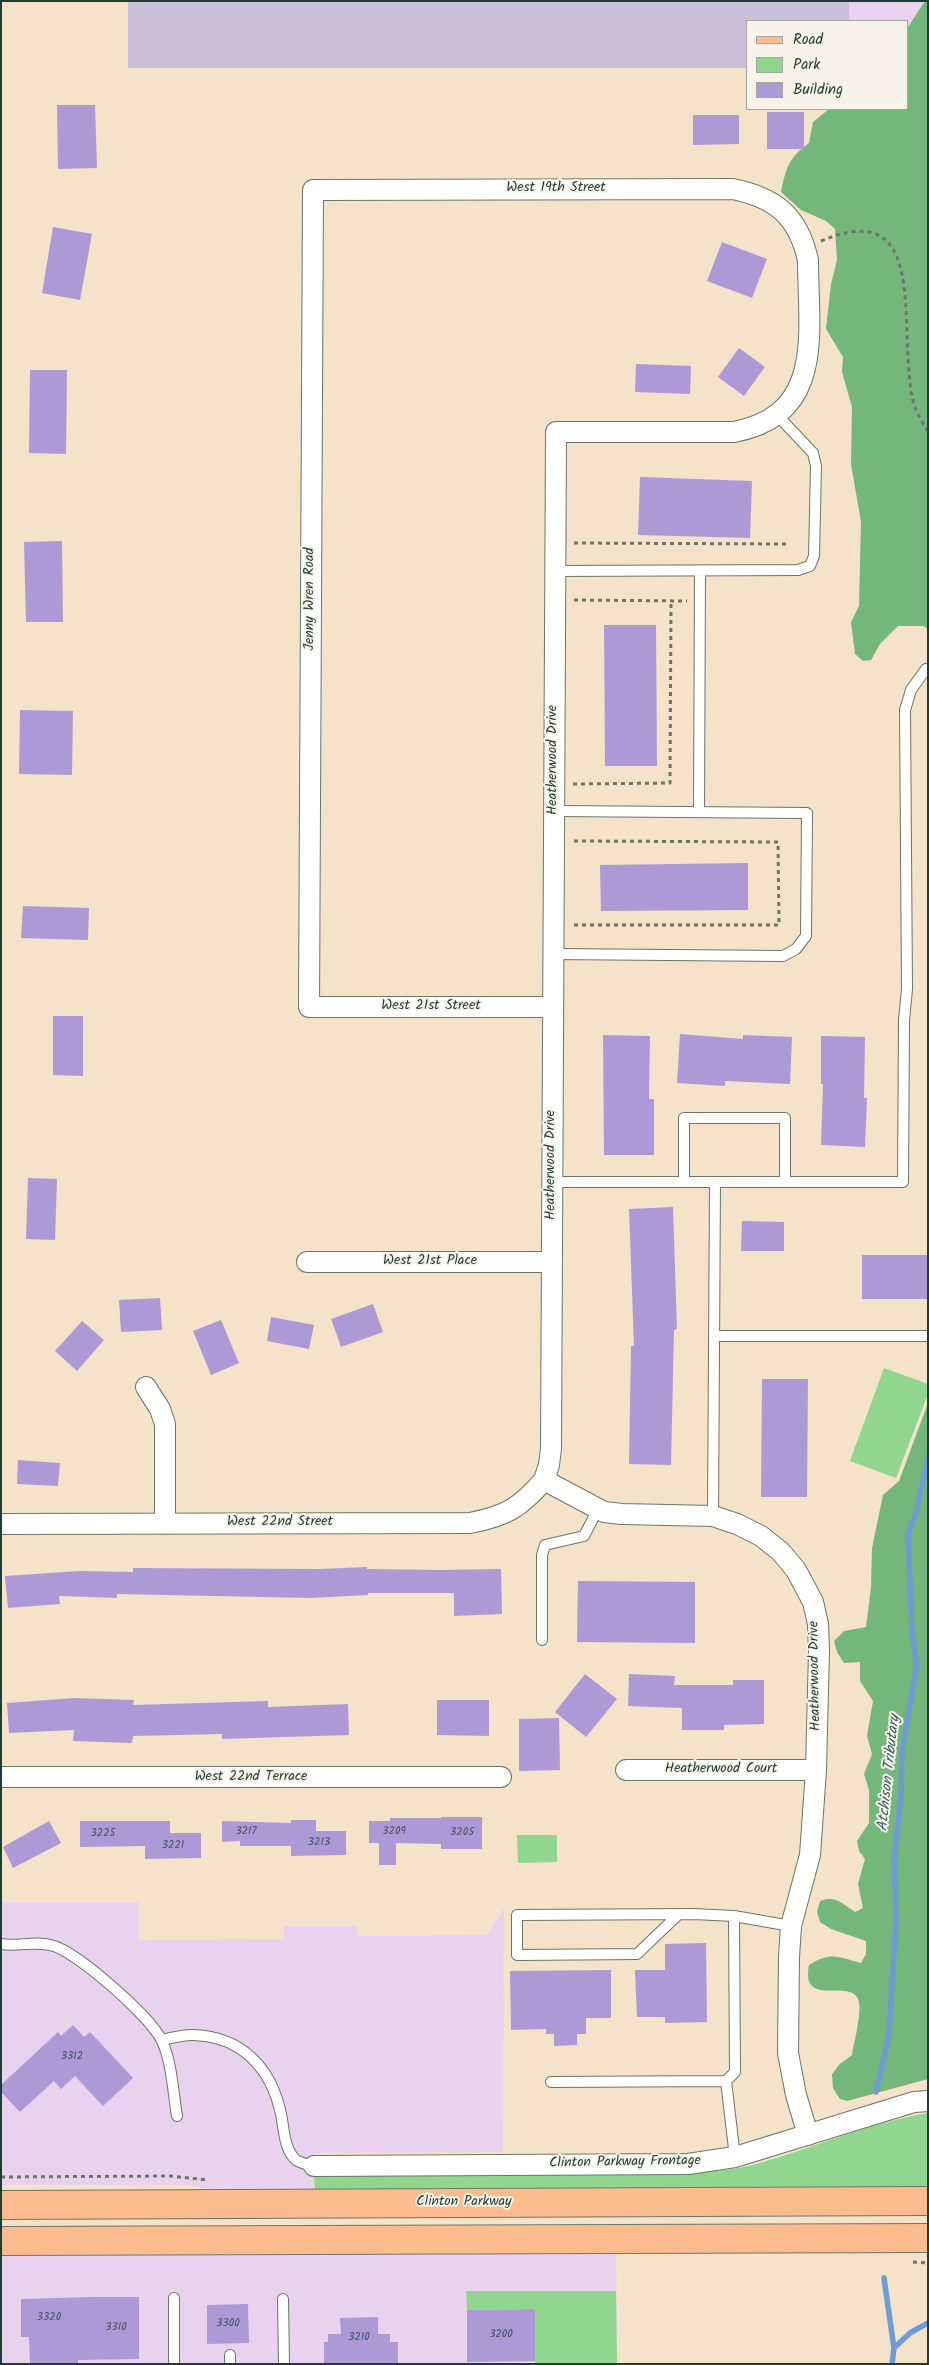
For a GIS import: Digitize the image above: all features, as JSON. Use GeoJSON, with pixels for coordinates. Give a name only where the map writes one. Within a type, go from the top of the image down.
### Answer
{"type":"FeatureCollection","features":[{"type":"Feature","properties":{"kind":"main road","name":"Clinton Parkway"},"geometry":{"type":"LineString","coordinates":[[1,2205],[928,2200]]}},
{"type":"Feature","properties":{"kind":"main road"},"geometry":{"type":"LineString","coordinates":[[1,2241],[928,2238]]}},
{"type":"Feature","properties":{"kind":"street","name":"West 19th Street"},"geometry":{"type":"LineString","coordinates":[[313,190],[732,189],[764,198],[790,218]]}},
{"type":"Feature","properties":{"kind":"street","name":"Jenny Wren Road"},"geometry":{"type":"LineString","coordinates":[[309,1008],[313,190]]}},
{"type":"Feature","properties":{"kind":"street","name":"Heatherwood Drive"},"geometry":{"type":"LineString","coordinates":[[790,218],[799,231],[808,260],[808,357],[799,388],[789,404],[777,415],[762,425],[734,432],[556,432],[551,1448],[549,1465],[544,1480],[598,1509],[622,1514],[713,1516],[737,1524],[760,1536],[781,1552],[796,1570],[813,1602],[818,1624],[819,1651],[816,1770],[810,1855],[792,1926],[789,1957],[788,2053],[796,2095],[808,2135]]}},
{"type":"Feature","properties":{"kind":"street","name":"West 21st Street"},"geometry":{"type":"LineString","coordinates":[[309,1008],[553,1007]]}},
{"type":"Feature","properties":{"kind":"street","name":"West 21st Place"},"geometry":{"type":"LineString","coordinates":[[307,1262],[552,1262]]}},
{"type":"Feature","properties":{"kind":"street"},"geometry":{"type":"LineString","coordinates":[[146,1387],[160,1409],[165,1424],[166,1524]]}},
{"type":"Feature","properties":{"kind":"street","name":"West 22nd Street"},"geometry":{"type":"LineString","coordinates":[[1,1524],[470,1523],[494,1518],[512,1511],[527,1501],[544,1480]]}},
{"type":"Feature","properties":{"kind":"street","name":"Heatherwood Court"},"geometry":{"type":"LineString","coordinates":[[626,1770],[816,1770]]}},
{"type":"Feature","properties":{"kind":"street","name":"West 22nd Terrace"},"geometry":{"type":"LineString","coordinates":[[1,1777],[500,1777]]}},
{"type":"Feature","properties":{"kind":"street","name":"Clinton Parkway Frontage"},"geometry":{"type":"LineString","coordinates":[[314,2166],[688,2164],[735,2157],[914,2102],[928,2101]]}},
{"type":"Feature","properties":{"kind":"lane"},"geometry":{"type":"LineString","coordinates":[[555,571],[798,570],[810,566],[814,556],[816,466],[813,454],[777,415]]}},
{"type":"Feature","properties":{"kind":"lane"},"geometry":{"type":"LineString","coordinates":[[700,571],[700,812]]}},
{"type":"Feature","properties":{"kind":"lane"},"geometry":{"type":"LineString","coordinates":[[552,1182],[903,1182],[904,1020],[907,989],[905,710],[911,690],[926,669]]}},
{"type":"Feature","properties":{"kind":"lane"},"geometry":{"type":"LineString","coordinates":[[553,954],[783,956],[796,950],[806,936],[807,813],[554,811]]}},
{"type":"Feature","properties":{"kind":"lane"},"geometry":{"type":"LineString","coordinates":[[684,1182],[684,1118],[785,1118],[785,1182]]}},
{"type":"Feature","properties":{"kind":"lane"},"geometry":{"type":"LineString","coordinates":[[713,1516],[714,1182]]}},
{"type":"Feature","properties":{"kind":"lane"},"geometry":{"type":"LineString","coordinates":[[714,1336],[928,1336]]}},
{"type":"Feature","properties":{"kind":"lane"},"geometry":{"type":"LineString","coordinates":[[542,1640],[542,1555],[545,1545],[584,1536],[598,1509]]}},
{"type":"Feature","properties":{"kind":"lane"},"geometry":{"type":"LineString","coordinates":[[679,1914],[637,1954],[517,1955],[517,1915],[679,1914],[734,1916],[792,1926]]}},
{"type":"Feature","properties":{"kind":"lane"},"geometry":{"type":"LineString","coordinates":[[551,2082],[726,2081],[735,2072],[734,1916]]}},
{"type":"Feature","properties":{"kind":"lane"},"geometry":{"type":"LineString","coordinates":[[1,1944],[12,1946],[36,1942],[54,1946],[68,1952],[135,2008],[162,2040],[176,2116]]}},
{"type":"Feature","properties":{"kind":"lane"},"geometry":{"type":"LineString","coordinates":[[162,2040],[190,2035],[217,2037],[241,2048],[264,2071],[278,2103],[288,2147],[297,2160],[314,2166]]}},
{"type":"Feature","properties":{"kind":"lane"},"geometry":{"type":"LineString","coordinates":[[726,2081],[735,2157]]}},
{"type":"Feature","properties":{"kind":"lane"},"geometry":{"type":"LineString","coordinates":[[174,2298],[174,2364]]}},
{"type":"Feature","properties":{"kind":"lane"},"geometry":{"type":"LineString","coordinates":[[283,2300],[284,2364]]}},
{"type":"Feature","properties":{"kind":"path"},"geometry":{"type":"LineString","coordinates":[[816,243],[848,233],[882,231]]}},
{"type":"Feature","properties":{"kind":"path"},"geometry":{"type":"LineString","coordinates":[[913,350],[910,378],[912,397],[919,417],[928,431]]}},
{"type":"Feature","properties":{"kind":"path"},"geometry":{"type":"LineString","coordinates":[[574,543],[787,544]]}},
{"type":"Feature","properties":{"kind":"path"},"geometry":{"type":"LineString","coordinates":[[573,600],[688,600]]}},
{"type":"Feature","properties":{"kind":"path"},"geometry":{"type":"LineString","coordinates":[[573,784],[670,783],[671,600]]}},
{"type":"Feature","properties":{"kind":"path"},"geometry":{"type":"LineString","coordinates":[[574,841],[778,842],[778,926],[574,926]]}},
{"type":"Feature","properties":{"kind":"shaded area"},"geometry":{"type":"Polygon","coordinates":[[[128,1],[849,1],[849,20],[746,20],[746,68],[128,68],[128,1]]]}},
{"type":"Feature","properties":{"kind":"shaded area"},"geometry":{"type":"Polygon","coordinates":[[[849,1],[928,1],[909,63],[909,20],[849,20],[849,1]]]}},
{"type":"Feature","properties":{"kind":"shaded area"},"geometry":{"type":"Polygon","coordinates":[[[1,1902],[139,1902],[139,1940],[284,1939],[284,1926],[357,1926],[357,1936],[487,1935],[504,1908],[503,2152],[315,2153],[314,2192],[226,2192],[189,2185],[1,2185],[1,1902]]]}},
{"type":"Feature","properties":{"kind":"shaded area"},"geometry":{"type":"Polygon","coordinates":[[[616,2250],[617,2364],[1,2364],[1,2252],[616,2250]]]}},
{"type":"Feature","properties":{"kind":"green space"},"geometry":{"type":"Polygon","coordinates":[[[925,1],[928,1],[928,629],[923,626],[898,626],[880,644],[871,660],[863,661],[855,654],[851,622],[859,606],[861,522],[851,464],[852,407],[842,372],[843,357],[826,329],[831,284],[837,260],[835,229],[826,221],[801,210],[781,192],[789,164],[797,153],[809,143],[813,122],[828,110],[909,110],[909,25],[925,1]]]}},
{"type":"Feature","properties":{"kind":"green space"},"geometry":{"type":"Polygon","coordinates":[[[884,1368],[928,1384],[928,1394],[896,1478],[850,1461],[884,1368]]]}},
{"type":"Feature","properties":{"kind":"green space"},"geometry":{"type":"Polygon","coordinates":[[[928,1403],[928,2079],[847,2101],[840,2099],[833,2088],[832,2074],[840,2064],[852,2055],[859,2016],[859,2002],[857,1997],[851,1992],[818,1989],[811,1985],[808,1978],[809,1965],[823,1958],[835,1956],[861,1963],[866,1954],[866,1941],[831,1929],[820,1922],[817,1912],[820,1901],[825,1899],[834,1899],[855,1912],[863,1908],[858,1884],[865,1859],[859,1851],[857,1841],[869,1823],[869,1790],[864,1774],[872,1754],[867,1736],[873,1701],[860,1681],[860,1662],[844,1663],[837,1652],[834,1641],[844,1631],[866,1627],[871,1587],[872,1548],[883,1495],[899,1481],[928,1403]]]}},
{"type":"Feature","properties":{"kind":"green space"},"geometry":{"type":"Polygon","coordinates":[[[517,1835],[557,1835],[557,1862],[518,1863],[517,1835]]]}},
{"type":"Feature","properties":{"kind":"green space"},"geometry":{"type":"Polygon","coordinates":[[[928,2113],[928,2190],[315,2192],[314,2176],[692,2173],[740,2168],[777,2158],[863,2129],[928,2113]]]}},
{"type":"Feature","properties":{"kind":"green space"},"geometry":{"type":"Polygon","coordinates":[[[466,2291],[616,2291],[617,2364],[535,2364],[535,2309],[467,2310],[466,2291]]]}},
{"type":"Feature","properties":{"kind":"building"},"geometry":{"type":"Polygon","coordinates":[[[57,105],[95,105],[97,168],[58,169],[57,105]]]}},
{"type":"Feature","properties":{"kind":"building"},"geometry":{"type":"Polygon","coordinates":[[[767,112],[804,112],[804,149],[767,149],[767,112]]]}},
{"type":"Feature","properties":{"kind":"building"},"geometry":{"type":"Polygon","coordinates":[[[693,115],[739,115],[739,144],[693,145],[693,115]]]}},
{"type":"Feature","properties":{"kind":"building"},"geometry":{"type":"Polygon","coordinates":[[[53,227],[92,234],[80,300],[42,293],[53,227]]]}},
{"type":"Feature","properties":{"kind":"building"},"geometry":{"type":"Polygon","coordinates":[[[722,242],[767,259],[752,298],[707,281],[722,242]]]}},
{"type":"Feature","properties":{"kind":"building"},"geometry":{"type":"Polygon","coordinates":[[[739,348],[765,367],[744,396],[718,377],[739,348]]]}},
{"type":"Feature","properties":{"kind":"building"},"geometry":{"type":"Polygon","coordinates":[[[636,364],[691,366],[690,394],[635,392],[636,364]]]}},
{"type":"Feature","properties":{"kind":"building"},"geometry":{"type":"Polygon","coordinates":[[[30,370],[67,370],[66,454],[29,453],[30,370]]]}},
{"type":"Feature","properties":{"kind":"building"},"geometry":{"type":"Polygon","coordinates":[[[640,477],[752,481],[750,538],[638,535],[640,477]]]}},
{"type":"Feature","properties":{"kind":"building"},"geometry":{"type":"Polygon","coordinates":[[[62,541],[63,622],[26,622],[24,542],[62,541]]]}},
{"type":"Feature","properties":{"kind":"building"},"geometry":{"type":"Polygon","coordinates":[[[604,625],[656,625],[657,766],[605,766],[604,625]]]}},
{"type":"Feature","properties":{"kind":"building"},"geometry":{"type":"Polygon","coordinates":[[[20,710],[73,711],[72,775],[19,774],[20,710]]]}},
{"type":"Feature","properties":{"kind":"building"},"geometry":{"type":"Polygon","coordinates":[[[748,863],[748,910],[601,911],[600,865],[748,863]]]}},
{"type":"Feature","properties":{"kind":"building"},"geometry":{"type":"Polygon","coordinates":[[[23,906],[89,908],[88,940],[21,938],[23,906]]]}},
{"type":"Feature","properties":{"kind":"building"},"geometry":{"type":"Polygon","coordinates":[[[53,1016],[83,1016],[83,1076],[53,1075],[53,1016]]]}},
{"type":"Feature","properties":{"kind":"building"},"geometry":{"type":"Polygon","coordinates":[[[680,1034],[743,1039],[743,1035],[792,1037],[790,1084],[725,1081],[725,1086],[677,1083],[680,1034]]]}},
{"type":"Feature","properties":{"kind":"building"},"geometry":{"type":"Polygon","coordinates":[[[603,1035],[650,1036],[649,1099],[654,1099],[654,1155],[604,1155],[603,1035]]]}},
{"type":"Feature","properties":{"kind":"building"},"geometry":{"type":"Polygon","coordinates":[[[821,1036],[865,1037],[864,1098],[867,1098],[865,1147],[821,1145],[823,1084],[821,1084],[821,1036]]]}},
{"type":"Feature","properties":{"kind":"building"},"geometry":{"type":"Polygon","coordinates":[[[28,1178],[57,1179],[55,1240],[26,1239],[28,1178]]]}},
{"type":"Feature","properties":{"kind":"building"},"geometry":{"type":"Polygon","coordinates":[[[673,1207],[677,1329],[674,1330],[671,1465],[629,1464],[631,1346],[634,1346],[629,1209],[673,1207]]]}},
{"type":"Feature","properties":{"kind":"building"},"geometry":{"type":"Polygon","coordinates":[[[742,1221],[784,1222],[784,1251],[741,1251],[742,1221]]]}},
{"type":"Feature","properties":{"kind":"building"},"geometry":{"type":"Polygon","coordinates":[[[862,1255],[928,1255],[928,1299],[862,1299],[862,1255]]]}},
{"type":"Feature","properties":{"kind":"building"},"geometry":{"type":"Polygon","coordinates":[[[160,1298],[162,1330],[121,1332],[119,1300],[160,1298]]]}},
{"type":"Feature","properties":{"kind":"building"},"geometry":{"type":"Polygon","coordinates":[[[373,1304],[383,1332],[341,1347],[331,1319],[373,1304]]]}},
{"type":"Feature","properties":{"kind":"building"},"geometry":{"type":"Polygon","coordinates":[[[271,1317],[314,1325],[309,1349],[267,1341],[271,1317]]]}},
{"type":"Feature","properties":{"kind":"building"},"geometry":{"type":"Polygon","coordinates":[[[221,1320],[239,1363],[211,1375],[193,1331],[221,1320]]]}},
{"type":"Feature","properties":{"kind":"building"},"geometry":{"type":"Polygon","coordinates":[[[82,1321],[104,1340],[77,1371],[55,1351],[82,1321]]]}},
{"type":"Feature","properties":{"kind":"building"},"geometry":{"type":"Polygon","coordinates":[[[762,1379],[808,1379],[807,1497],[761,1497],[762,1379]]]}},
{"type":"Feature","properties":{"kind":"building"},"geometry":{"type":"Polygon","coordinates":[[[18,1460],[60,1463],[58,1486],[17,1484],[18,1460]]]}},
{"type":"Feature","properties":{"kind":"building"},"geometry":{"type":"Polygon","coordinates":[[[367,1567],[367,1569],[501,1569],[502,1614],[454,1616],[454,1593],[368,1593],[368,1595],[311,1598],[117,1594],[117,1598],[59,1596],[60,1604],[8,1608],[5,1576],[80,1571],[133,1572],[133,1568],[318,1569],[367,1567]]]}},
{"type":"Feature","properties":{"kind":"building"},"geometry":{"type":"Polygon","coordinates":[[[578,1581],[695,1582],[695,1643],[577,1642],[578,1581]]]}},
{"type":"Feature","properties":{"kind":"building"},"geometry":{"type":"Polygon","coordinates":[[[585,1674],[617,1699],[586,1737],[555,1712],[585,1674]]]}},
{"type":"Feature","properties":{"kind":"building"},"geometry":{"type":"Polygon","coordinates":[[[629,1674],[675,1676],[674,1685],[733,1685],[733,1680],[764,1680],[764,1724],[724,1725],[724,1730],[682,1730],[682,1708],[628,1706],[629,1674]]]}},
{"type":"Feature","properties":{"kind":"building"},"geometry":{"type":"Polygon","coordinates":[[[75,1698],[134,1700],[133,1705],[268,1701],[268,1707],[348,1704],[349,1735],[222,1739],[222,1734],[133,1736],[132,1743],[73,1741],[74,1730],[9,1733],[7,1703],[75,1698]]]}},
{"type":"Feature","properties":{"kind":"building"},"geometry":{"type":"Polygon","coordinates":[[[437,1700],[489,1700],[489,1736],[437,1735],[437,1700]]]}},
{"type":"Feature","properties":{"kind":"building"},"geometry":{"type":"Polygon","coordinates":[[[559,1718],[560,1770],[519,1771],[519,1719],[559,1718]]]}},
{"type":"Feature","properties":{"kind":"building"},"geometry":{"type":"Polygon","coordinates":[[[482,1817],[482,1849],[441,1849],[441,1844],[396,1843],[396,1865],[379,1865],[379,1843],[369,1843],[369,1821],[390,1821],[390,1818],[482,1817]]]}},
{"type":"Feature","properties":{"kind":"building"},"geometry":{"type":"Polygon","coordinates":[[[291,1820],[316,1820],[316,1831],[346,1831],[346,1855],[291,1856],[291,1846],[240,1846],[240,1841],[222,1842],[222,1821],[291,1823],[291,1820]]]}},
{"type":"Feature","properties":{"kind":"building"},"geometry":{"type":"Polygon","coordinates":[[[49,1821],[61,1843],[13,1868],[3,1847],[49,1821]]]}},
{"type":"Feature","properties":{"kind":"building"},"geometry":{"type":"Polygon","coordinates":[[[80,1821],[170,1821],[170,1833],[201,1833],[201,1858],[145,1859],[145,1846],[80,1847],[80,1821]]]}},
{"type":"Feature","properties":{"kind":"building"},"geometry":{"type":"Polygon","coordinates":[[[706,1943],[707,2022],[665,2023],[665,2017],[637,2017],[635,1970],[665,1970],[665,1944],[706,1943]]]}},
{"type":"Feature","properties":{"kind":"building"},"geometry":{"type":"Polygon","coordinates":[[[611,1970],[611,2018],[586,2018],[586,2034],[577,2034],[577,2045],[554,2046],[554,2034],[546,2034],[546,2029],[511,2030],[510,1971],[611,1970]]]}},
{"type":"Feature","properties":{"kind":"building"},"geometry":{"type":"Polygon","coordinates":[[[73,2025],[84,2037],[90,2032],[133,2078],[103,2106],[75,2076],[61,2089],[54,2081],[20,2112],[1,2092],[1,2085],[58,2032],[61,2036],[73,2025]]]}},
{"type":"Feature","properties":{"kind":"building"},"geometry":{"type":"Polygon","coordinates":[[[139,2297],[139,2359],[78,2360],[78,2364],[30,2364],[29,2337],[21,2337],[21,2299],[139,2297]]]}},
{"type":"Feature","properties":{"kind":"building"},"geometry":{"type":"Polygon","coordinates":[[[248,2304],[249,2343],[207,2344],[207,2305],[248,2304]]]}},
{"type":"Feature","properties":{"kind":"building"},"geometry":{"type":"Polygon","coordinates":[[[535,2309],[535,2361],[467,2362],[467,2310],[535,2309]]]}},
{"type":"Feature","properties":{"kind":"building"},"geometry":{"type":"Polygon","coordinates":[[[378,2317],[378,2334],[390,2334],[390,2342],[398,2342],[398,2364],[324,2364],[324,2342],[328,2342],[328,2334],[341,2334],[340,2318],[378,2317]]]}},
{"type":"Feature","properties":{"kind":"waterway","name":"Atchison Tributary"},"geometry":{"type":"LineString","coordinates":[[876,2092],[889,2034],[896,1920],[894,1859],[901,1796],[902,1751],[917,1664],[912,1633],[908,1533],[916,1513],[928,1458]]}},
{"type":"Feature","properties":{"kind":"waterway","name":"Atchison Tributary"},"geometry":{"type":"LineString","coordinates":[[884,2278],[894,2348],[892,2364]]}},
{"type":"Feature","properties":{"kind":"waterway"},"geometry":{"type":"LineString","coordinates":[[894,2348],[910,2333],[928,2323]]}}]}
